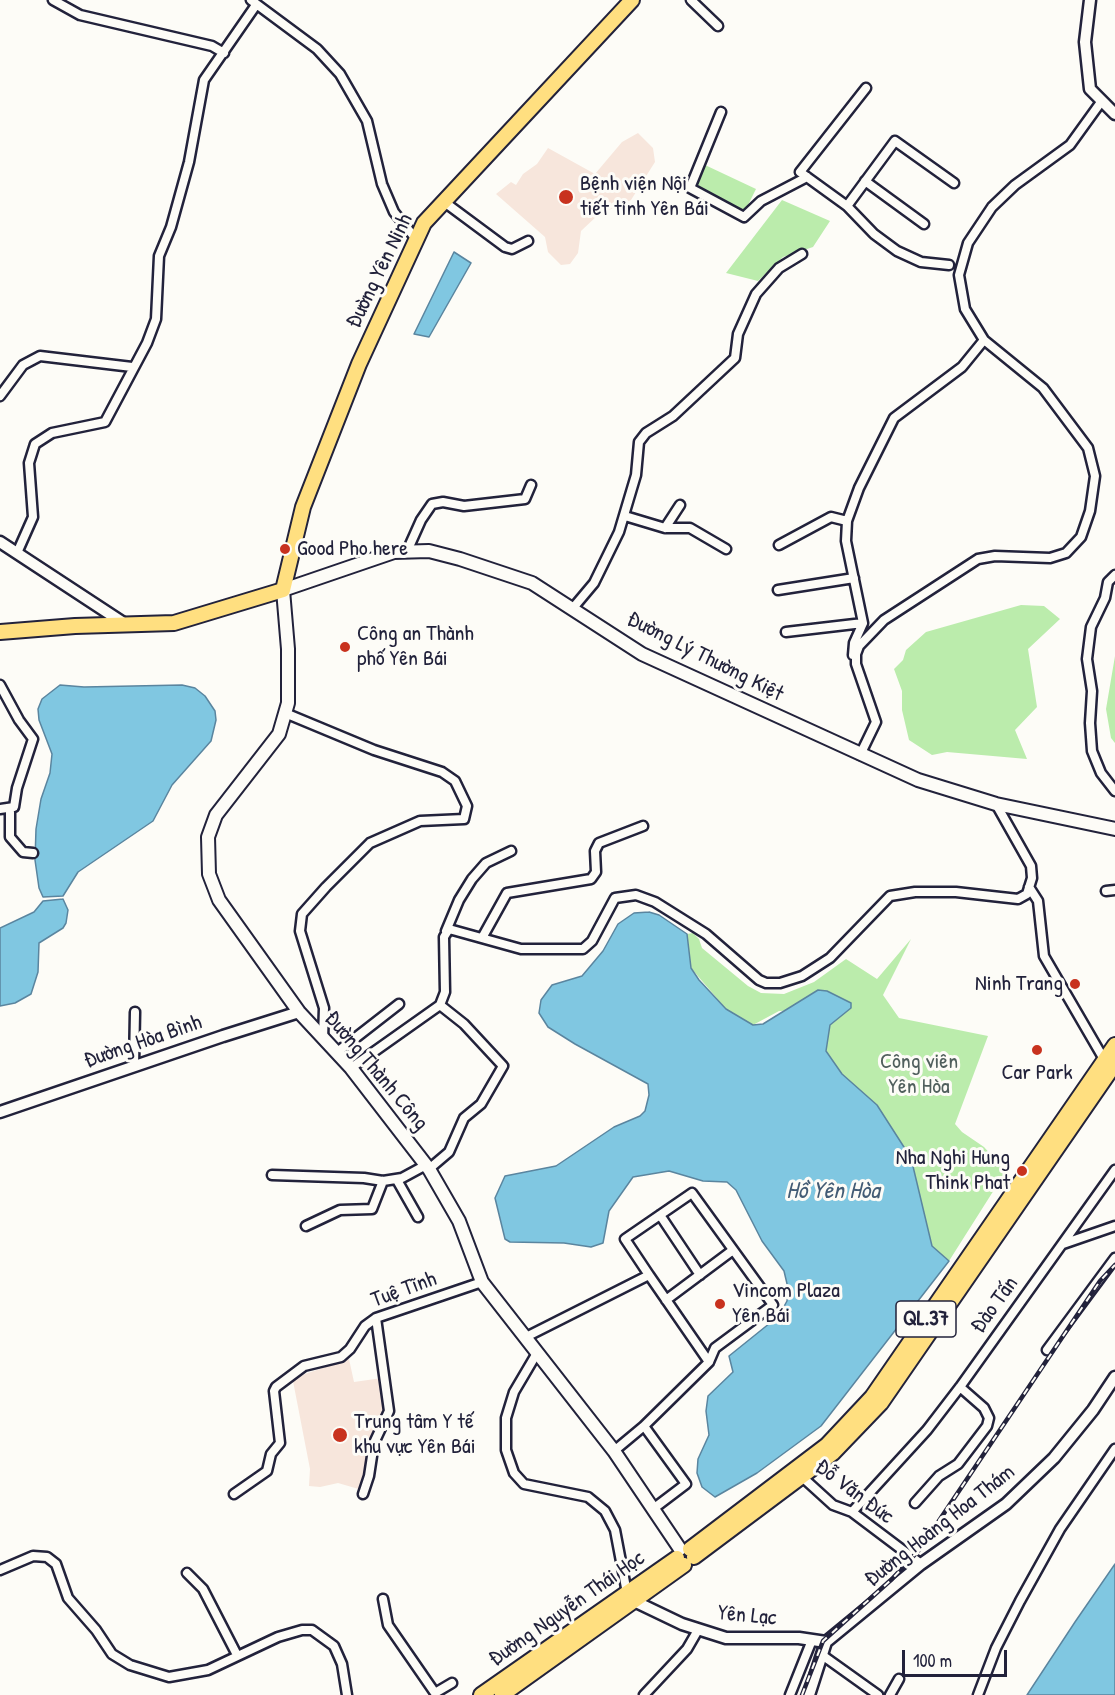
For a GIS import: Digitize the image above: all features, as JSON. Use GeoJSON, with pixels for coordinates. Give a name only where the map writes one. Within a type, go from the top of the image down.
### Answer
{"type":"FeatureCollection","features":[{"type":"Feature","properties":{"kind":"main road","name":"Đường Yên Ninh"},"geometry":{"type":"LineString","coordinates":[[283,590],[303,507],[359,364],[424,223],[632,0]]}},
{"type":"Feature","properties":{"kind":"main road","name":"Đường Lý Thường Kiệt"},"geometry":{"type":"LineString","coordinates":[[283,590],[377,557],[408,549],[429,551],[460,559],[519,577],[573,608],[642,654],[918,780],[996,804],[1115,828]]}},
{"type":"Feature","properties":{"kind":"main road"},"geometry":{"type":"LineString","coordinates":[[0,632],[75,626],[174,623],[283,590]]}},
{"type":"Feature","properties":{"kind":"main road","name":"Đường Thành Công"},"geometry":{"type":"LineString","coordinates":[[283,590],[288,649],[288,704],[279,734],[216,815],[208,837],[209,874],[219,900],[299,1012],[351,1068],[428,1167],[459,1221],[482,1282],[614,1451],[685,1556]]}},
{"type":"Feature","properties":{"kind":"main road","name":"Đường Nguyễn Thái Học"},"geometry":{"type":"LineString","coordinates":[[481,1695],[506,1690],[685,1556],[799,1474],[834,1453],[881,1403],[1111,1069],[1115,1045]]}},
{"type":"Feature","properties":{"kind":"street"},"geometry":{"type":"LineString","coordinates":[[53,0],[80,15],[212,46],[224,53]]}},
{"type":"Feature","properties":{"kind":"street"},"geometry":{"type":"LineString","coordinates":[[690,0],[717,26]]}},
{"type":"Feature","properties":{"kind":"street"},"geometry":{"type":"LineString","coordinates":[[1090,0],[1085,42],[1090,89],[1115,114]]}},
{"type":"Feature","properties":{"kind":"street"},"geometry":{"type":"LineString","coordinates":[[17,554],[33,517],[28,463],[35,444],[52,433],[105,422],[132,367],[147,343],[156,319],[159,256],[171,227],[189,162],[201,89],[204,80],[224,53],[253,2],[317,49],[340,74],[367,121],[382,184],[394,212],[416,239]]}},
{"type":"Feature","properties":{"kind":"street"},"geometry":{"type":"LineString","coordinates":[[867,88],[800,172],[848,206],[874,234],[897,251],[921,262],[949,265]]}},
{"type":"Feature","properties":{"kind":"street"},"geometry":{"type":"LineString","coordinates":[[855,659],[859,646],[884,620],[972,562],[995,556],[1050,558],[1066,553],[1081,537],[1090,511],[1095,484],[1094,466],[1088,448],[1043,388],[984,340],[965,309],[960,287],[961,263],[968,243],[983,218],[1003,195],[1070,145],[1101,102]]}},
{"type":"Feature","properties":{"kind":"street"},"geometry":{"type":"LineString","coordinates":[[721,112],[690,188],[744,217],[761,201],[807,177]]}},
{"type":"Feature","properties":{"kind":"street"},"geometry":{"type":"LineString","coordinates":[[848,206],[895,141],[954,183]]}},
{"type":"Feature","properties":{"kind":"street"},"geometry":{"type":"LineString","coordinates":[[866,181],[924,224]]}},
{"type":"Feature","properties":{"kind":"street"},"geometry":{"type":"LineString","coordinates":[[443,201],[505,247],[512,249],[528,241]]}},
{"type":"Feature","properties":{"kind":"street"},"geometry":{"type":"LineString","coordinates":[[573,608],[598,576],[625,516],[636,475],[639,442],[646,432],[674,416],[735,358],[738,334],[756,294],[779,268],[802,254]]}},
{"type":"Feature","properties":{"kind":"street"},"geometry":{"type":"LineString","coordinates":[[860,755],[876,722],[855,659],[854,643],[863,623],[846,541],[847,521],[890,423],[906,407],[962,367],[984,340]]}},
{"type":"Feature","properties":{"kind":"street"},"geometry":{"type":"LineString","coordinates":[[0,396],[23,365],[40,356],[132,367]]}},
{"type":"Feature","properties":{"kind":"street"},"geometry":{"type":"LineString","coordinates":[[408,549],[421,520],[432,504],[443,502],[464,506],[525,499],[531,485]]}},
{"type":"Feature","properties":{"kind":"street"},"geometry":{"type":"LineString","coordinates":[[665,528],[680,505]]}},
{"type":"Feature","properties":{"kind":"street"},"geometry":{"type":"LineString","coordinates":[[625,516],[665,528],[690,528],[726,549]]}},
{"type":"Feature","properties":{"kind":"street"},"geometry":{"type":"LineString","coordinates":[[779,545],[831,517],[847,521]]}},
{"type":"Feature","properties":{"kind":"street"},"geometry":{"type":"LineString","coordinates":[[0,542],[128,626]]}},
{"type":"Feature","properties":{"kind":"street"},"geometry":{"type":"LineString","coordinates":[[1115,575],[1108,582],[1105,598],[1091,627],[1087,659],[1092,691],[1090,723],[1092,751],[1101,773],[1115,791]]}},
{"type":"Feature","properties":{"kind":"street"},"geometry":{"type":"LineString","coordinates":[[778,590],[854,578]]}},
{"type":"Feature","properties":{"kind":"street"},"geometry":{"type":"LineString","coordinates":[[786,632],[863,623]]}},
{"type":"Feature","properties":{"kind":"street"},"geometry":{"type":"LineString","coordinates":[[0,685],[19,720],[33,739],[17,788],[14,807],[0,809]]}},
{"type":"Feature","properties":{"kind":"street"},"geometry":{"type":"LineString","coordinates":[[285,713],[374,750],[442,772],[455,781],[467,806],[464,819],[420,821],[370,843],[302,914],[300,931],[324,1008],[323,1039]]}},
{"type":"Feature","properties":{"kind":"street"},"geometry":{"type":"LineString","coordinates":[[446,932],[453,929],[521,949],[583,949],[592,941],[615,898],[636,895],[655,902],[706,934],[759,980],[766,983],[780,983],[802,976],[830,958],[890,896],[915,892],[956,892],[1018,899],[1027,894],[1032,878],[1031,866],[996,804]]}},
{"type":"Feature","properties":{"kind":"street"},"geometry":{"type":"LineString","coordinates":[[10,809],[10,837],[23,852],[33,853]]}},
{"type":"Feature","properties":{"kind":"street"},"geometry":{"type":"LineString","coordinates":[[482,938],[507,893],[591,879],[595,875],[596,851],[599,843],[643,826]]}},
{"type":"Feature","properties":{"kind":"street"},"geometry":{"type":"LineString","coordinates":[[351,1068],[440,1005],[445,992],[446,932],[451,915],[472,879],[486,863],[511,851]]}},
{"type":"Feature","properties":{"kind":"street"},"geometry":{"type":"LineString","coordinates":[[1029,887],[1038,901],[1044,956],[1111,1069]]}},
{"type":"Feature","properties":{"kind":"street"},"geometry":{"type":"LineString","coordinates":[[336,1053],[399,1004]]}},
{"type":"Feature","properties":{"kind":"street"},"geometry":{"type":"LineString","coordinates":[[273,1175],[364,1178],[383,1181],[397,1179],[428,1167],[449,1152],[464,1118],[481,1104],[503,1066],[464,1024],[440,1005]]}},
{"type":"Feature","properties":{"kind":"street"},"geometry":{"type":"LineString","coordinates":[[135,1012],[135,1066]]}},
{"type":"Feature","properties":{"kind":"street","name":"Đường Hòa Bình"},"geometry":{"type":"LineString","coordinates":[[0,1112],[299,1012]]}},
{"type":"Feature","properties":{"kind":"street","name":"Đào Tấn"},"geometry":{"type":"LineString","coordinates":[[852,1512],[927,1430],[1115,1170]]}},
{"type":"Feature","properties":{"kind":"street"},"geometry":{"type":"LineString","coordinates":[[397,1179],[418,1217]]}},
{"type":"Feature","properties":{"kind":"street"},"geometry":{"type":"LineString","coordinates":[[306,1226],[340,1210],[372,1209],[383,1181]]}},
{"type":"Feature","properties":{"kind":"street"},"geometry":{"type":"LineString","coordinates":[[614,1451],[644,1426],[709,1362],[715,1348],[774,1305],[692,1193],[625,1239],[709,1362]]}},
{"type":"Feature","properties":{"kind":"street"},"geometry":{"type":"LineString","coordinates":[[660,1215],[700,1275]]}},
{"type":"Feature","properties":{"kind":"street"},"geometry":{"type":"LineString","coordinates":[[1062,1244],[1115,1226]]}},
{"type":"Feature","properties":{"kind":"street"},"geometry":{"type":"LineString","coordinates":[[666,1300],[733,1250]]}},
{"type":"Feature","properties":{"kind":"street"},"geometry":{"type":"LineString","coordinates":[[1047,1350],[1115,1258]]}},
{"type":"Feature","properties":{"kind":"street"},"geometry":{"type":"LineString","coordinates":[[526,1337],[649,1275]]}},
{"type":"Feature","properties":{"kind":"street","name":"Tuệ Tĩnh"},"geometry":{"type":"LineString","coordinates":[[234,1494],[267,1471],[271,1454],[280,1443],[274,1392],[276,1387],[304,1366],[341,1357],[350,1349],[365,1326],[376,1317],[482,1282]]}},
{"type":"Feature","properties":{"kind":"street"},"geometry":{"type":"LineString","coordinates":[[363,1494],[369,1476],[374,1443],[389,1411],[376,1317]]}},
{"type":"Feature","properties":{"kind":"street"},"geometry":{"type":"LineString","coordinates":[[537,1353],[514,1392],[506,1418],[506,1450],[514,1473],[524,1484],[588,1497],[605,1511],[615,1530],[630,1597]]}},
{"type":"Feature","properties":{"kind":"street","name":"Đường Hoàng Hoa Thám"},"geometry":{"type":"LineString","coordinates":[[826,1642],[921,1564],[1006,1504],[1030,1482],[1054,1458],[1093,1410],[1115,1377]]}},
{"type":"Feature","properties":{"kind":"street"},"geometry":{"type":"LineString","coordinates":[[915,1503],[939,1476],[958,1464],[987,1426],[988,1416],[984,1408],[960,1387]]}},
{"type":"Feature","properties":{"kind":"street"},"geometry":{"type":"LineString","coordinates":[[644,1426],[686,1484],[653,1509]]}},
{"type":"Feature","properties":{"kind":"street"},"geometry":{"type":"LineString","coordinates":[[978,1695],[996,1648],[1025,1590],[1060,1529],[1115,1449]]}},
{"type":"Feature","properties":{"kind":"street","name":"Đỗ Văn Đức"},"geometry":{"type":"LineString","coordinates":[[799,1474],[833,1505],[852,1512],[921,1564]]}},
{"type":"Feature","properties":{"kind":"street"},"geometry":{"type":"LineString","coordinates":[[0,1570],[33,1556],[47,1557],[56,1564],[68,1598],[112,1654],[130,1665],[162,1676],[193,1674],[278,1637],[302,1630],[312,1630],[333,1646],[342,1664],[347,1695]]}},
{"type":"Feature","properties":{"kind":"street"},"geometry":{"type":"LineString","coordinates":[[187,1573],[203,1589],[237,1655]]}},
{"type":"Feature","properties":{"kind":"street","name":"Yên Lạc"},"geometry":{"type":"LineString","coordinates":[[630,1597],[698,1630],[726,1638],[826,1642]]}},
{"type":"Feature","properties":{"kind":"street"},"geometry":{"type":"LineString","coordinates":[[383,1599],[388,1625],[435,1693],[452,1683]]}},
{"type":"Feature","properties":{"kind":"street"},"geometry":{"type":"LineString","coordinates":[[644,1695],[687,1649],[698,1630]]}},
{"type":"Feature","properties":{"kind":"street"},"geometry":{"type":"LineString","coordinates":[[790,1695],[812,1640]]}},
{"type":"Feature","properties":{"kind":"street"},"geometry":{"type":"LineString","coordinates":[[809,1695],[826,1642]]}},
{"type":"Feature","properties":{"kind":"street"},"geometry":{"type":"LineString","coordinates":[[822,1655],[878,1695]]}},
{"type":"Feature","properties":{"kind":"street"},"geometry":{"type":"LineString","coordinates":[[890,1695],[899,1679]]}},
{"type":"Feature","properties":{"kind":"shaded area","name":"Bệnh viện Nội tiết tỉnh Yên Bái"},"geometry":{"type":"Polygon","coordinates":[[[638,133],[653,148],[655,162],[631,200],[598,215],[581,231],[578,253],[570,264],[561,265],[548,252],[545,237],[496,194],[511,182],[516,185],[523,174],[537,164],[548,148],[595,174],[622,142],[638,133]]]}},
{"type":"Feature","properties":{"kind":"shaded area","name":"Trung tâm Y tế khu vực Yên Bái"},"geometry":{"type":"Polygon","coordinates":[[[349,1359],[354,1382],[382,1378],[388,1411],[366,1481],[362,1490],[338,1483],[320,1487],[309,1486],[310,1469],[293,1381],[305,1374],[349,1359]]]}},
{"type":"Feature","properties":{"kind":"green space"},"geometry":{"type":"Polygon","coordinates":[[[705,165],[756,189],[745,211],[694,188],[705,165]]]}},
{"type":"Feature","properties":{"kind":"green space"},"geometry":{"type":"Polygon","coordinates":[[[782,200],[830,221],[813,247],[783,257],[758,281],[726,273],[782,200]]]}},
{"type":"Feature","properties":{"kind":"green space"},"geometry":{"type":"Polygon","coordinates":[[[1021,605],[1044,606],[1060,619],[1028,649],[1037,707],[1015,730],[1027,759],[947,752],[932,755],[909,740],[902,710],[902,691],[894,669],[903,660],[906,650],[926,632],[1021,605]]]}},
{"type":"Feature","properties":{"kind":"green space"},"geometry":{"type":"Polygon","coordinates":[[[1115,656],[1115,743],[1111,738],[1106,709],[1115,656]]]}},
{"type":"Feature","properties":{"kind":"green space","name":"Công viên Yên Hòa"},"geometry":{"type":"Polygon","coordinates":[[[693,933],[699,939],[702,948],[748,986],[761,993],[784,994],[814,982],[846,959],[877,979],[911,939],[883,995],[899,1018],[988,1036],[955,1124],[962,1132],[984,1147],[1006,1171],[949,1261],[932,1246],[911,1158],[877,1105],[842,1074],[826,1051],[830,1025],[851,1008],[779,1011],[753,1025],[726,1009],[691,968],[687,934],[693,933]]]}},
{"type":"Feature","properties":{"kind":"water"},"geometry":{"type":"Polygon","coordinates":[[[454,252],[471,263],[429,337],[414,334],[454,252]]]}},
{"type":"Feature","properties":{"kind":"water"},"geometry":{"type":"Polygon","coordinates":[[[60,685],[84,687],[182,685],[195,688],[205,696],[215,711],[216,720],[211,741],[172,785],[153,821],[78,872],[63,896],[43,897],[39,888],[35,860],[36,829],[41,799],[50,773],[52,754],[39,720],[38,709],[42,699],[60,685]]]}},
{"type":"Feature","properties":{"kind":"water"},"geometry":{"type":"Polygon","coordinates":[[[63,899],[68,910],[66,923],[63,928],[39,943],[38,972],[31,994],[15,1003],[0,1006],[0,928],[34,912],[43,901],[63,899]]]}},
{"type":"Feature","properties":{"kind":"water","name":"Hồ Yên Hòa"},"geometry":{"type":"Polygon","coordinates":[[[649,912],[659,915],[687,934],[691,968],[699,980],[726,1009],[753,1025],[763,1024],[818,990],[827,991],[851,1003],[851,1008],[830,1025],[826,1051],[842,1074],[877,1105],[911,1158],[932,1246],[949,1261],[821,1426],[757,1473],[715,1497],[702,1487],[697,1473],[698,1459],[709,1435],[706,1411],[708,1396],[733,1372],[729,1356],[775,1319],[782,1310],[787,1301],[788,1288],[784,1271],[762,1241],[736,1190],[727,1182],[703,1181],[669,1171],[633,1177],[609,1211],[603,1243],[591,1247],[564,1243],[510,1242],[505,1239],[495,1198],[505,1176],[556,1166],[614,1127],[640,1116],[645,1111],[649,1095],[648,1084],[548,1027],[539,1013],[541,1000],[552,985],[582,976],[603,951],[618,924],[634,913],[649,912]]]}},
{"type":"Feature","properties":{"kind":"water"},"geometry":{"type":"Polygon","coordinates":[[[1115,1564],[1115,1695],[1027,1695],[1075,1622],[1115,1564]]]}},
{"type":"Feature","properties":{"kind":"railway"},"geometry":{"type":"LineString","coordinates":[[802,1695],[823,1641],[892,1579],[920,1549],[1100,1281],[1115,1265]]}},
{"type":"Feature","properties":{"kind":"place","name":"Bệnh viện Nội tiết tỉnh Yên Bái"},"geometry":{"type":"Point","coordinates":[566,197]}},
{"type":"Feature","properties":{"kind":"place","name":"Good Pho here"},"geometry":{"type":"Point","coordinates":[285,549]}},
{"type":"Feature","properties":{"kind":"place","name":"Công an Thành phố Yên Bái"},"geometry":{"type":"Point","coordinates":[345,647]}},
{"type":"Feature","properties":{"kind":"place","name":"Ninh Trang"},"geometry":{"type":"Point","coordinates":[1075,984]}},
{"type":"Feature","properties":{"kind":"place","name":"Car Park"},"geometry":{"type":"Point","coordinates":[1037,1050]}},
{"type":"Feature","properties":{"kind":"place","name":"Nha Nghi Hung Think Phat"},"geometry":{"type":"Point","coordinates":[1022,1171]}},
{"type":"Feature","properties":{"kind":"place","name":"Vincom Plaza Yên Bái"},"geometry":{"type":"Point","coordinates":[720,1304]}},
{"type":"Feature","properties":{"kind":"place","name":"Trung tâm Y tế khu vực Yên Bái"},"geometry":{"type":"Point","coordinates":[340,1435]}}]}
